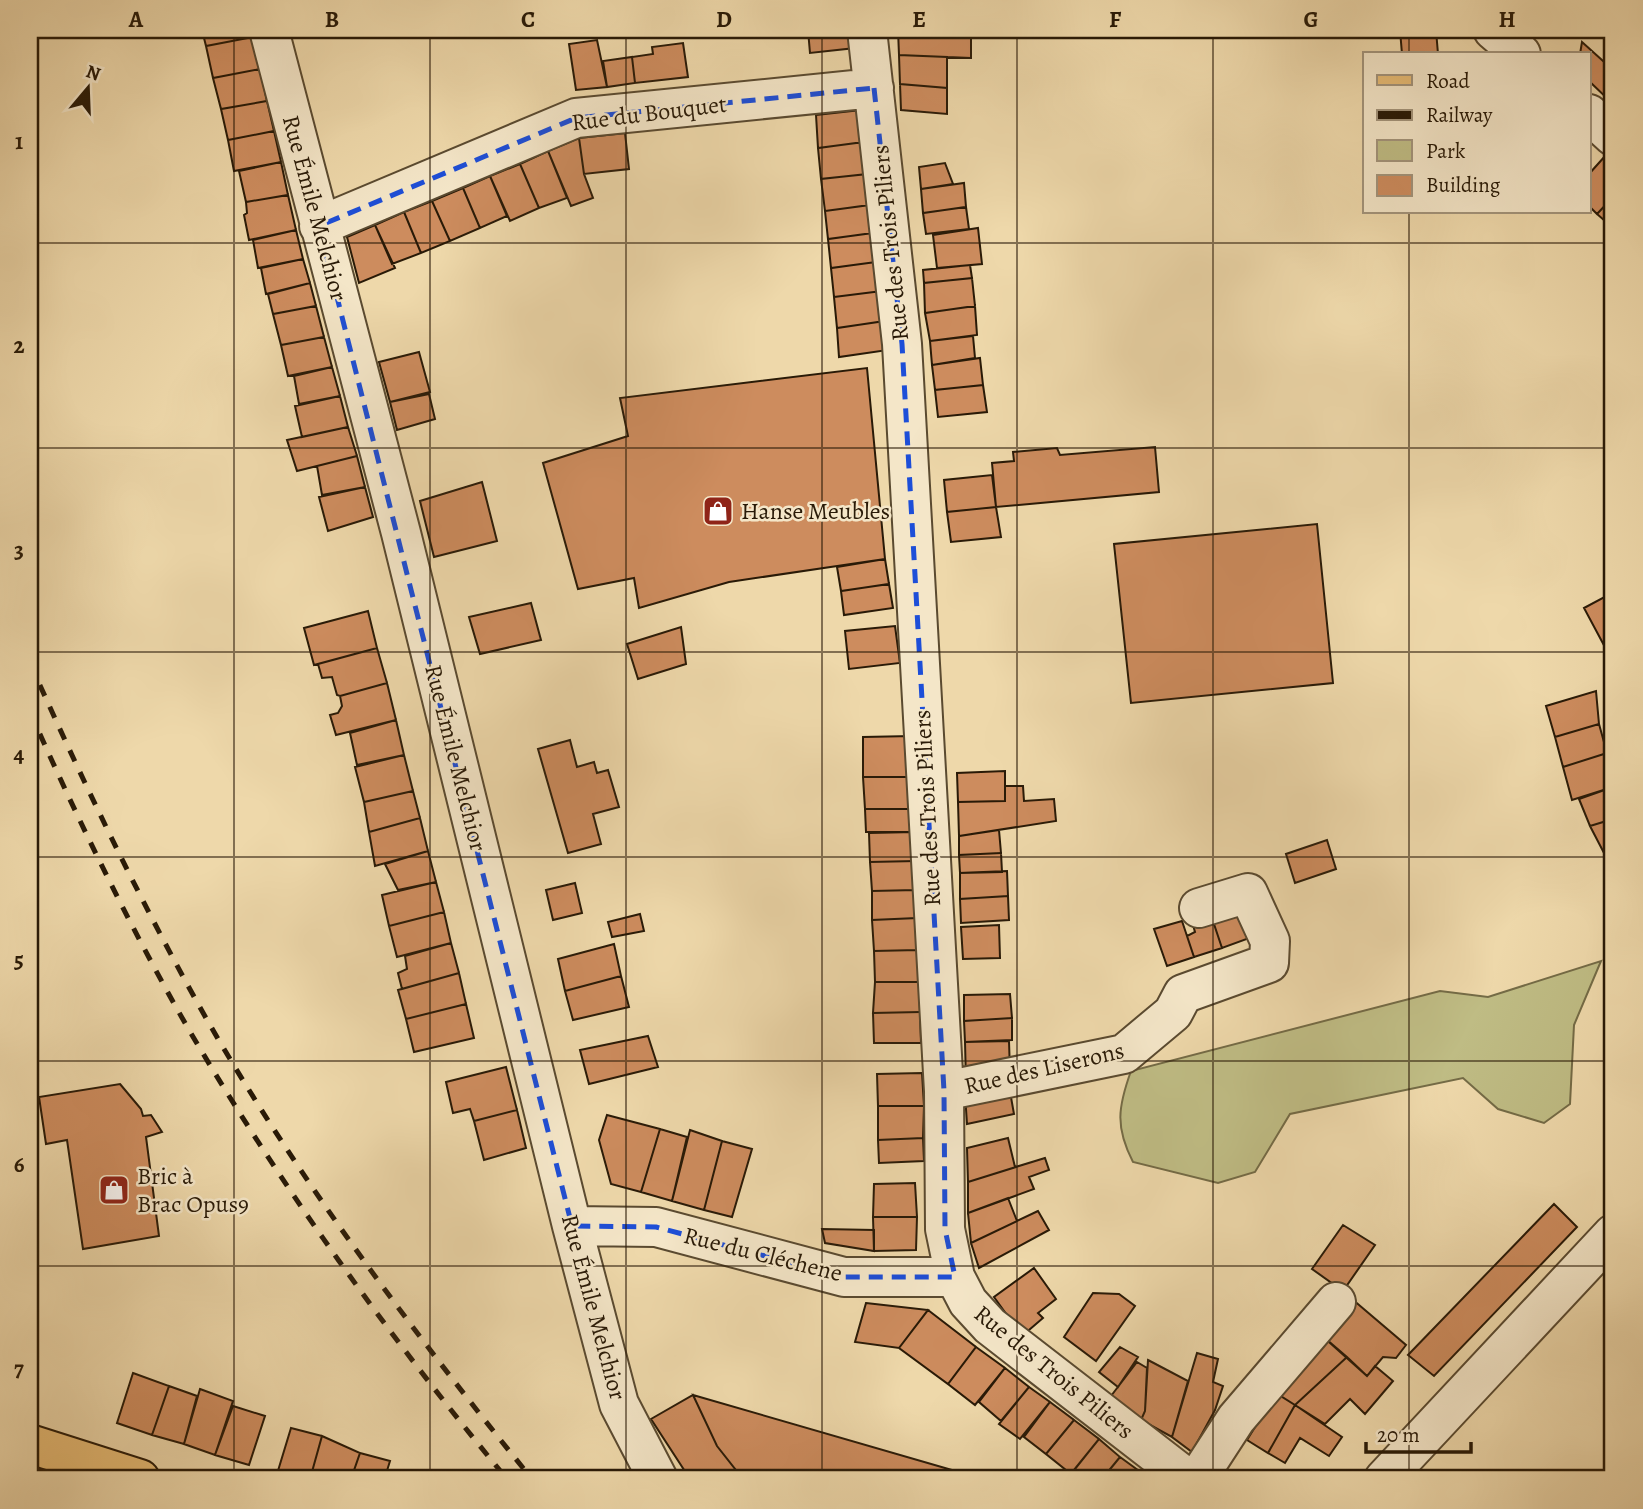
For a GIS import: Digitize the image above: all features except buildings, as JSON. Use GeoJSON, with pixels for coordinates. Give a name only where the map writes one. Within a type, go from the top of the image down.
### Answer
{"type":"FeatureCollection","features":[{"type":"Feature","properties":{"kind":"main road"},"geometry":{"type":"LineString","coordinates":[[30,1444],[140,1479]]}},
{"type":"Feature","properties":{"kind":"street","name":"Rue Émile Melchior"},"geometry":{"type":"LineString","coordinates":[[269,30],[401,533],[572,1226],[619,1404],[658,1479]]}},
{"type":"Feature","properties":{"kind":"street","name":"Rue des Trois Piliers"},"geometry":{"type":"LineString","coordinates":[[867,30],[902,344],[944,1091],[945,1229],[955,1277],[968,1303],[990,1326],[1188,1479]]}},
{"type":"Feature","properties":{"kind":"street"},"geometry":{"type":"LineString","coordinates":[[1493,30],[1519,52]]}},
{"type":"Feature","properties":{"kind":"street","name":"Rue du Bouquet"},"geometry":{"type":"LineString","coordinates":[[319,226],[576,118],[874,88]]}},
{"type":"Feature","properties":{"kind":"street"},"geometry":{"type":"LineString","coordinates":[[1590,115],[1613,136]]}},
{"type":"Feature","properties":{"kind":"street","name":"Rue des Liserons"},"geometry":{"type":"LineString","coordinates":[[944,1091],[1124,1054],[1172,1013],[1183,994],[1269,963],[1269,942],[1248,893],[1199,908]]}},
{"type":"Feature","properties":{"kind":"street","name":"Rue du Cléchene"},"geometry":{"type":"LineString","coordinates":[[572,1226],[656,1227],[844,1277],[955,1277]]}},
{"type":"Feature","properties":{"kind":"street"},"geometry":{"type":"LineString","coordinates":[[1384,1479],[1613,1234]]}},
{"type":"Feature","properties":{"kind":"street"},"geometry":{"type":"LineString","coordinates":[[1197,1479],[1236,1419],[1336,1301]]}},
{"type":"Feature","properties":{"kind":"highlighted area"},"geometry":{"type":"Polygon","coordinates":[[[874,88],[902,344],[944,1091],[945,1229],[955,1277],[844,1277],[656,1227],[572,1226],[319,226],[576,118],[874,88]]]}},
{"type":"Feature","properties":{"kind":"green space"},"geometry":{"type":"Polygon","coordinates":[[[1601,961],[1574,1025],[1570,1104],[1544,1123],[1498,1109],[1463,1078],[1290,1114],[1255,1172],[1218,1183],[1133,1162],[1127,1150],[1120,1117],[1123,1095],[1131,1071],[1440,991],[1488,997],[1601,961]]]}},
{"type":"Feature","properties":{"kind":"railway"},"geometry":{"type":"LineString","coordinates":[[30,663],[136,887],[182,975],[242,1078],[279,1138],[360,1255],[532,1479]]}},
{"type":"Feature","properties":{"kind":"railway"},"geometry":{"type":"LineString","coordinates":[[30,712],[125,913],[189,1030],[261,1147],[379,1317],[507,1479]]}},
{"type":"Feature","properties":{"kind":"place","name":"Hanse Meubles"},"geometry":{"type":"Point","coordinates":[718,511]}},
{"type":"Feature","properties":{"kind":"place","name":"Bric à Brac Opus9"},"geometry":{"type":"Point","coordinates":[114,1190]}}]}
